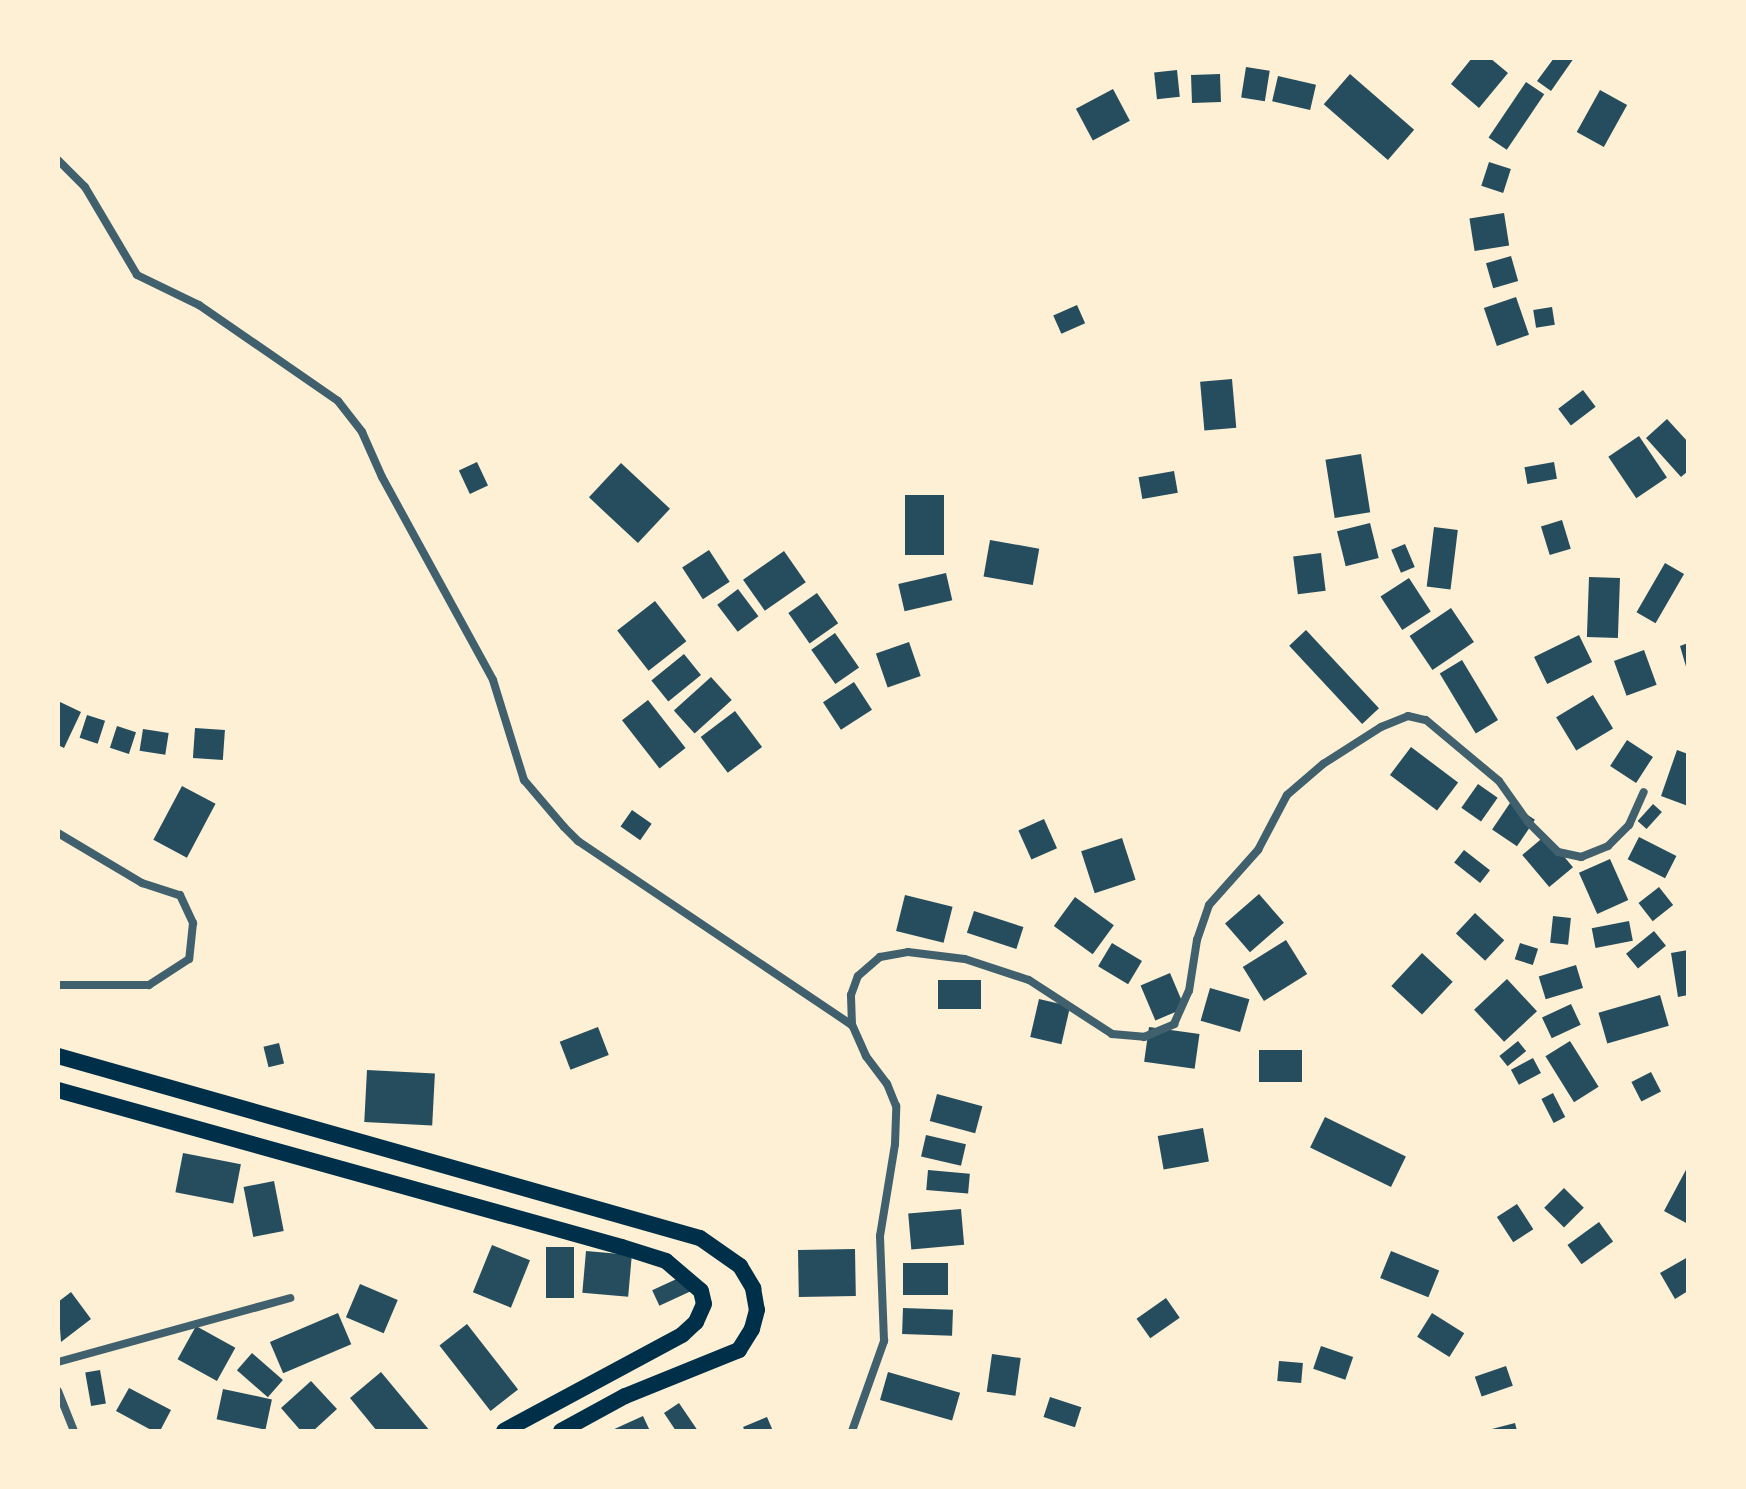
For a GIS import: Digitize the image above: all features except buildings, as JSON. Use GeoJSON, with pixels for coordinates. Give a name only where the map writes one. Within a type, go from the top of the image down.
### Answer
{"type":"FeatureCollection","features":[{"type":"Feature","properties":{"kind":"main road"},"geometry":{"type":"LineString","coordinates":[[58,1056],[700,1238],[740,1266],[753,1288],[757,1310],[752,1329],[739,1350],[625,1396],[561,1431]]}},
{"type":"Feature","properties":{"kind":"main road"},"geometry":{"type":"LineString","coordinates":[[58,1090],[636,1251],[666,1261],[701,1291],[704,1304],[696,1322],[682,1335],[504,1431]]}},
{"type":"Feature","properties":{"kind":"street"},"geometry":{"type":"LineString","coordinates":[[58,160],[85,187],[137,275],[199,305],[338,401],[362,432],[430,568],[493,680],[524,780],[555,817],[578,841],[852,1025]]}},
{"type":"Feature","properties":{"kind":"street"},"geometry":{"type":"LineString","coordinates":[[852,1431],[884,1341],[880,1236],[884,1193],[895,1144],[896,1106],[887,1084],[866,1056],[852,1025],[851,995],[858,976],[880,957],[908,952],[965,959],[1029,980],[1112,1034],[1144,1037],[1174,1024],[1189,991],[1197,940],[1209,905],[1258,850],[1287,795],[1334,757],[1381,727],[1408,716],[1426,720],[1499,781],[1528,822],[1558,852],[1581,857],[1608,846],[1629,825],[1644,792]]}},
{"type":"Feature","properties":{"kind":"street"},"geometry":{"type":"LineString","coordinates":[[58,833],[142,883],[180,895],[193,923],[189,959],[149,985],[58,985]]}},
{"type":"Feature","properties":{"kind":"street"},"geometry":{"type":"LineString","coordinates":[[58,1362],[290,1298]]}},
{"type":"Feature","properties":{"kind":"street"},"geometry":{"type":"LineString","coordinates":[[58,1391],[74,1431]]}}]}
